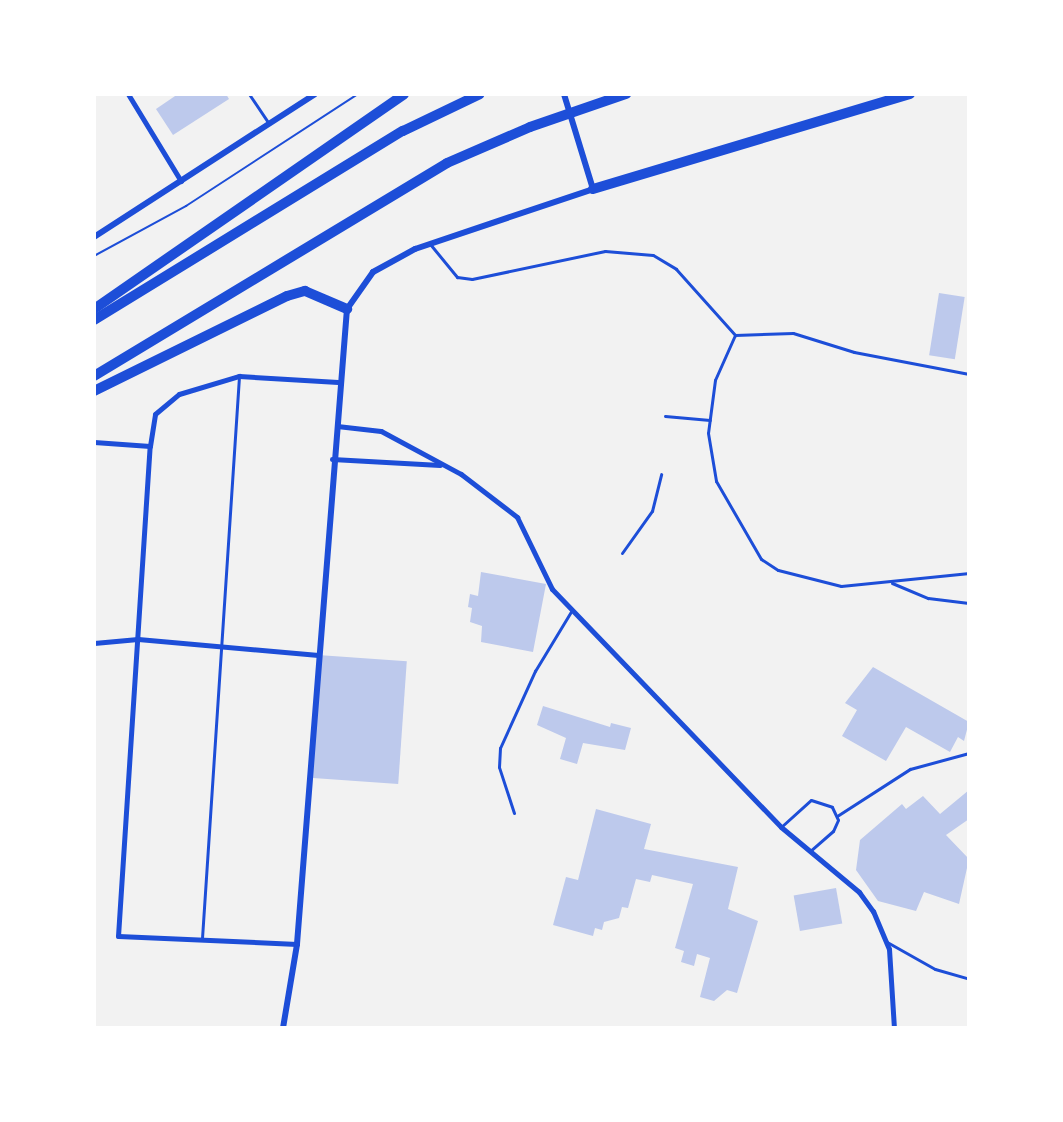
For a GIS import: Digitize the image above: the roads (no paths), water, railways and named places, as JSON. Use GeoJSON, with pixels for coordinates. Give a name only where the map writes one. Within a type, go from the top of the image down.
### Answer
{"type":"FeatureCollection","features":[{"type":"Feature","properties":{"kind":"highway"},"geometry":{"type":"LineString","coordinates":[[94,309],[404,94]]}},
{"type":"Feature","properties":{"kind":"highway"},"geometry":{"type":"LineString","coordinates":[[94,320],[403,131],[480,94]]}},
{"type":"Feature","properties":{"kind":"highway"},"geometry":{"type":"LineString","coordinates":[[94,376],[447,163],[530,127],[626,94]]}},
{"type":"Feature","properties":{"kind":"highway"},"geometry":{"type":"LineString","coordinates":[[593,189],[831,114],[910,94]]}},
{"type":"Feature","properties":{"kind":"highway"},"geometry":{"type":"LineString","coordinates":[[94,391],[287,296],[319,294],[347,309]]}},
{"type":"Feature","properties":{"kind":"street"},"geometry":{"type":"LineString","coordinates":[[128,94],[181,181]]}},
{"type":"Feature","properties":{"kind":"street"},"geometry":{"type":"LineString","coordinates":[[94,237],[315,94]]}},
{"type":"Feature","properties":{"kind":"street"},"geometry":{"type":"LineString","coordinates":[[283,1028],[297,944],[338,382],[347,309],[373,272],[430,244],[593,189],[564,94]]}},
{"type":"Feature","properties":{"kind":"street"},"geometry":{"type":"LineString","coordinates":[[297,944],[118,936],[150,446],[155,414],[179,394],[239,376],[338,382]]}},
{"type":"Feature","properties":{"kind":"street"},"geometry":{"type":"LineString","coordinates":[[335,426],[381,431],[498,498],[517,517],[552,589],[781,827],[859,892],[882,923],[887,942],[894,1028]]}},
{"type":"Feature","properties":{"kind":"street"},"geometry":{"type":"LineString","coordinates":[[94,442],[150,446]]}},
{"type":"Feature","properties":{"kind":"street"},"geometry":{"type":"LineString","coordinates":[[332,459],[445,465]]}},
{"type":"Feature","properties":{"kind":"street"},"geometry":{"type":"LineString","coordinates":[[94,643],[138,639],[318,655]]}},
{"type":"Feature","properties":{"kind":"lane"},"geometry":{"type":"LineString","coordinates":[[249,94],[269,124]]}},
{"type":"Feature","properties":{"kind":"lane"},"geometry":{"type":"LineString","coordinates":[[430,244],[457,277],[472,279],[605,251],[653,255],[676,269],[735,335]]}},
{"type":"Feature","properties":{"kind":"lane"},"geometry":{"type":"LineString","coordinates":[[735,335],[793,333],[854,352],[969,374]]}},
{"type":"Feature","properties":{"kind":"lane"},"geometry":{"type":"LineString","coordinates":[[735,335],[715,380],[710,420],[716,481],[761,559],[778,570],[841,586],[969,573]]}},
{"type":"Feature","properties":{"kind":"lane"},"geometry":{"type":"LineString","coordinates":[[202,942],[239,376]]}},
{"type":"Feature","properties":{"kind":"lane"},"geometry":{"type":"LineString","coordinates":[[665,416],[710,420]]}},
{"type":"Feature","properties":{"kind":"lane"},"geometry":{"type":"LineString","coordinates":[[622,553],[652,511],[661,474]]}},
{"type":"Feature","properties":{"kind":"lane"},"geometry":{"type":"LineString","coordinates":[[890,582],[928,598],[969,603]]}},
{"type":"Feature","properties":{"kind":"lane"},"geometry":{"type":"LineString","coordinates":[[514,813],[499,767],[500,748],[535,671],[572,610]]}},
{"type":"Feature","properties":{"kind":"lane"},"geometry":{"type":"LineString","coordinates":[[811,850],[833,831],[837,816],[910,769],[969,753]]}},
{"type":"Feature","properties":{"kind":"lane"},"geometry":{"type":"LineString","coordinates":[[781,827],[811,800],[822,800],[837,816]]}},
{"type":"Feature","properties":{"kind":"lane"},"geometry":{"type":"LineString","coordinates":[[887,942],[935,969],[969,979]]}}]}
